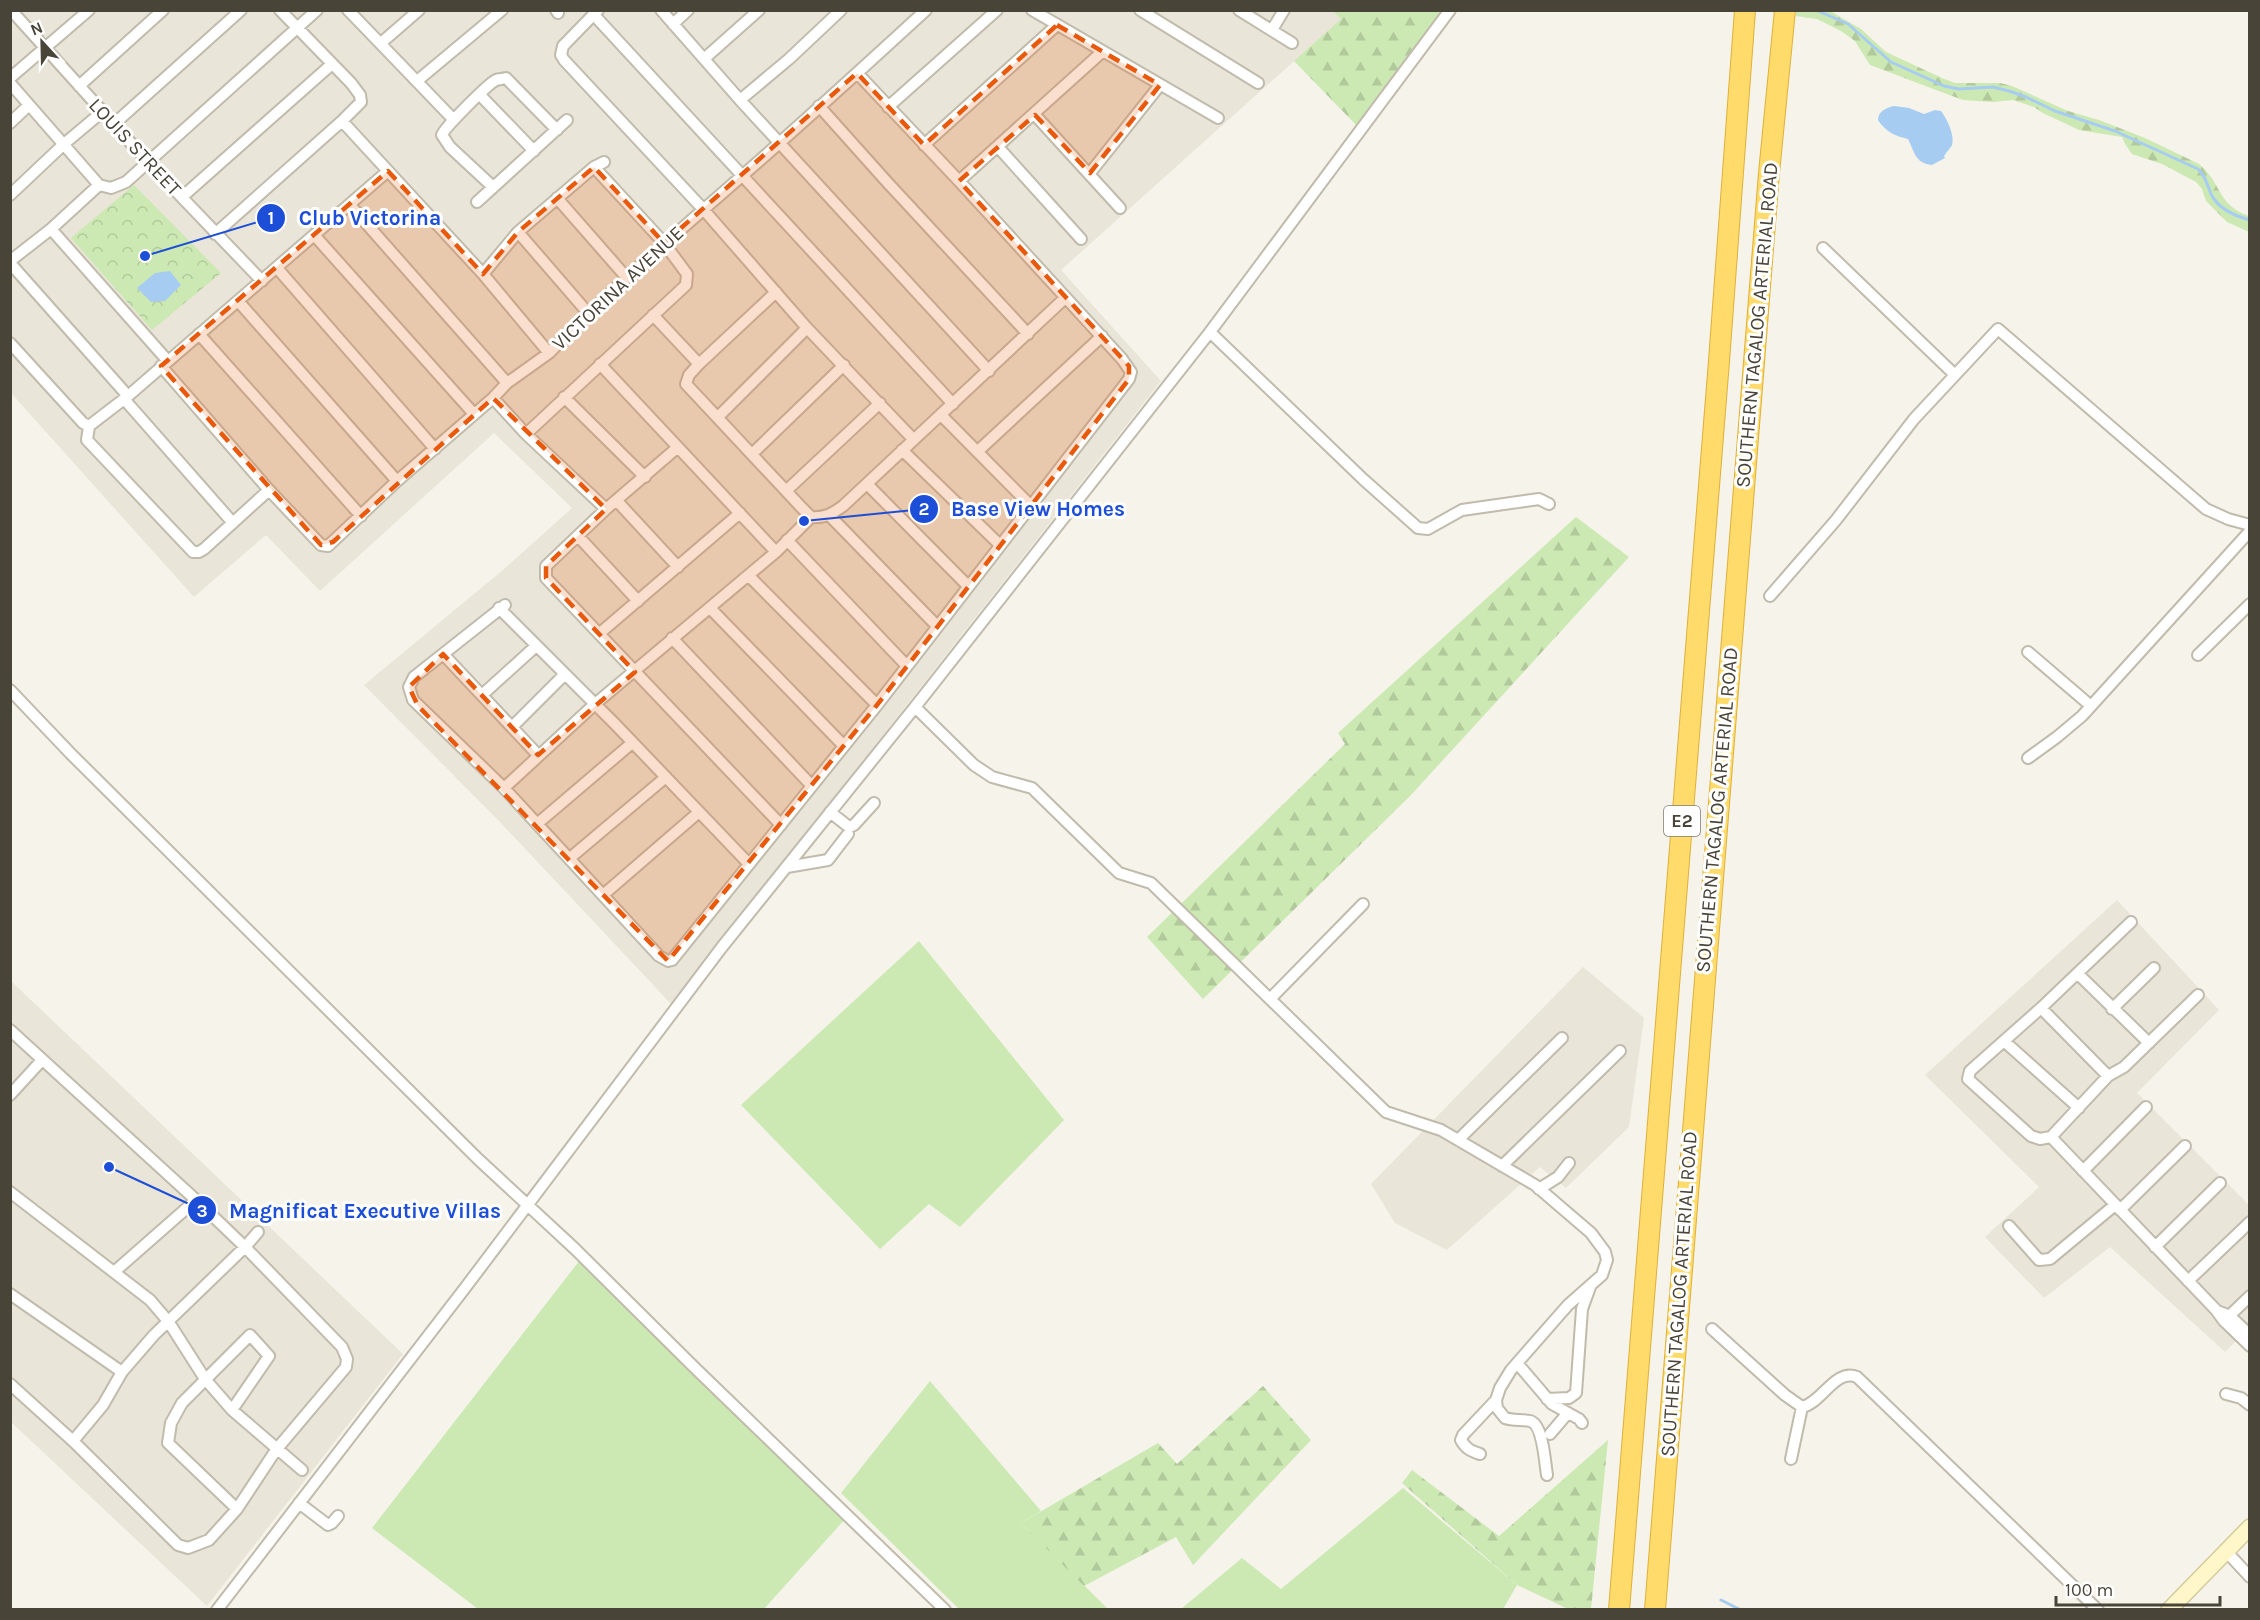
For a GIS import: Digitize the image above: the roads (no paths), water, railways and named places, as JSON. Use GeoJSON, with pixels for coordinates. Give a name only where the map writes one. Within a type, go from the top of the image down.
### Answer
{"type":"FeatureCollection","features":[{"type":"Feature","properties":{"kind":"highway","name":"SOUTHERN TAGALOG ARTERIAL ROAD"},"geometry":{"type":"LineString","coordinates":[[1619,1610],[1745,10]]}},
{"type":"Feature","properties":{"kind":"highway","name":"SOUTHERN TAGALOG ARTERIAL ROAD"},"geometry":{"type":"LineString","coordinates":[[1655,1610],[1769,173],[1785,10]]}},
{"type":"Feature","properties":{"kind":"main road"},"geometry":{"type":"LineString","coordinates":[[2169,1610],[2225,1550],[2250,1527]]}},
{"type":"Feature","properties":{"kind":"street","name":"LOUIS STREET"},"geometry":{"type":"LineString","coordinates":[[11,10],[148,162],[262,281]]}},
{"type":"Feature","properties":{"kind":"street"},"geometry":{"type":"LineString","coordinates":[[10,78],[89,10]]}},
{"type":"Feature","properties":{"kind":"street"},"geometry":{"type":"LineString","coordinates":[[79,86],[163,10]]}},
{"type":"Feature","properties":{"kind":"street"},"geometry":{"type":"LineString","coordinates":[[114,124],[241,10]]}},
{"type":"Feature","properties":{"kind":"street"},"geometry":{"type":"LineString","coordinates":[[215,234],[361,102],[360,95],[280,10]]}},
{"type":"Feature","properties":{"kind":"street"},"geometry":{"type":"LineString","coordinates":[[10,83],[99,185],[111,188],[120,186],[317,10]]}},
{"type":"Feature","properties":{"kind":"street"},"geometry":{"type":"LineString","coordinates":[[348,10],[453,119]]}},
{"type":"Feature","properties":{"kind":"street"},"geometry":{"type":"LineString","coordinates":[[381,43],[419,10]]}},
{"type":"Feature","properties":{"kind":"street"},"geometry":{"type":"LineString","coordinates":[[417,81],[502,10]]}},
{"type":"Feature","properties":{"kind":"street"},"geometry":{"type":"LineString","coordinates":[[661,10],[740,100],[989,371]]}},
{"type":"Feature","properties":{"kind":"street"},"geometry":{"type":"LineString","coordinates":[[673,24],[688,10]]}},
{"type":"Feature","properties":{"kind":"street"},"geometry":{"type":"LineString","coordinates":[[705,58],[759,10]]}},
{"type":"Feature","properties":{"kind":"street"},"geometry":{"type":"LineString","coordinates":[[740,100],[789,59],[841,10]]}},
{"type":"Feature","properties":{"kind":"street","name":"VICTORINA AVENUE"},"geometry":{"type":"LineString","coordinates":[[342,121],[483,274],[549,353],[588,313],[664,243],[743,176],[926,10]]}},
{"type":"Feature","properties":{"kind":"street"},"geometry":{"type":"LineString","coordinates":[[888,107],[997,10]]}},
{"type":"Feature","properties":{"kind":"street"},"geometry":{"type":"LineString","coordinates":[[1032,10],[1218,118]]}},
{"type":"Feature","properties":{"kind":"street"},"geometry":{"type":"LineString","coordinates":[[1140,10],[1258,83]]}},
{"type":"Feature","properties":{"kind":"street"},"geometry":{"type":"LineString","coordinates":[[1239,10],[1292,43]]}},
{"type":"Feature","properties":{"kind":"street"},"geometry":{"type":"LineString","coordinates":[[1272,30],[1284,10]]}},
{"type":"Feature","properties":{"kind":"street"},"geometry":{"type":"LineString","coordinates":[[217,1610],[527,1206],[722,947],[915,707],[1210,332],[1450,10]]}},
{"type":"Feature","properties":{"kind":"street"},"geometry":{"type":"LineString","coordinates":[[914,440],[807,328],[703,209],[561,55],[563,46],[596,13],[953,404]]}},
{"type":"Feature","properties":{"kind":"street"},"geometry":{"type":"LineString","coordinates":[[924,145],[1057,25]]}},
{"type":"Feature","properties":{"kind":"street"},"geometry":{"type":"LineString","coordinates":[[959,181],[1035,115],[1102,52]]}},
{"type":"Feature","properties":{"kind":"street"},"geometry":{"type":"LineString","coordinates":[[182,197],[332,64]]}},
{"type":"Feature","properties":{"kind":"street"},"geometry":{"type":"LineString","coordinates":[[749,864],[536,646],[502,606],[414,677],[409,687],[412,700],[504,788],[659,956],[668,962],[677,955],[877,705],[1129,379],[1131,372],[1129,366],[857,73]]}},
{"type":"Feature","properties":{"kind":"street"},"geometry":{"type":"LineString","coordinates":[[493,187],[444,140],[442,135],[453,119],[496,80],[506,78],[557,130]]}},
{"type":"Feature","properties":{"kind":"street"},"geometry":{"type":"LineString","coordinates":[[1090,173],[1160,85]]}},
{"type":"Feature","properties":{"kind":"street"},"geometry":{"type":"LineString","coordinates":[[480,95],[534,151]]}},
{"type":"Feature","properties":{"kind":"street"},"geometry":{"type":"LineString","coordinates":[[10,123],[29,105]]}},
{"type":"Feature","properties":{"kind":"street"},"geometry":{"type":"LineString","coordinates":[[819,106],[886,182],[1028,334]]}},
{"type":"Feature","properties":{"kind":"street"},"geometry":{"type":"LineString","coordinates":[[10,195],[102,112]]}},
{"type":"Feature","properties":{"kind":"street"},"geometry":{"type":"LineString","coordinates":[[1035,115],[1120,208]]}},
{"type":"Feature","properties":{"kind":"street"},"geometry":{"type":"LineString","coordinates":[[477,202],[567,120]]}},
{"type":"Feature","properties":{"kind":"street"},"geometry":{"type":"LineString","coordinates":[[998,147],[1081,239]]}},
{"type":"Feature","properties":{"kind":"street"},"geometry":{"type":"LineString","coordinates":[[483,274],[518,232],[599,164],[687,274],[686,285],[526,434]]}},
{"type":"Feature","properties":{"kind":"street"},"geometry":{"type":"LineString","coordinates":[[269,490],[204,549],[193,552],[87,440],[89,426],[315,236],[388,171]]}},
{"type":"Feature","properties":{"kind":"street"},"geometry":{"type":"LineString","coordinates":[[99,185],[51,229],[10,262],[233,523]]}},
{"type":"Feature","properties":{"kind":"street"},"geometry":{"type":"LineString","coordinates":[[557,198],[627,278]]}},
{"type":"Feature","properties":{"kind":"street"},"geometry":{"type":"LineString","coordinates":[[350,205],[507,383]]}},
{"type":"Feature","properties":{"kind":"street"},"geometry":{"type":"LineString","coordinates":[[51,229],[269,490],[321,546],[328,546],[507,383],[549,353]]}},
{"type":"Feature","properties":{"kind":"street"},"geometry":{"type":"LineString","coordinates":[[518,232],[588,313]]}},
{"type":"Feature","properties":{"kind":"street"},"geometry":{"type":"LineString","coordinates":[[315,236],[474,414]]}},
{"type":"Feature","properties":{"kind":"street"},"geometry":{"type":"LineString","coordinates":[[1823,248],[1954,374]]}},
{"type":"Feature","properties":{"kind":"street"},"geometry":{"type":"LineString","coordinates":[[276,268],[435,449]]}},
{"type":"Feature","properties":{"kind":"street"},"geometry":{"type":"LineString","coordinates":[[776,292],[699,364],[689,375],[686,384],[811,517]]}},
{"type":"Feature","properties":{"kind":"street"},"geometry":{"type":"LineString","coordinates":[[504,788],[595,704],[749,576],[811,517],[830,516],[843,507],[1065,298]]}},
{"type":"Feature","properties":{"kind":"street"},"geometry":{"type":"LineString","coordinates":[[238,301],[397,482]]}},
{"type":"Feature","properties":{"kind":"street"},"geometry":{"type":"LineString","coordinates":[[653,315],[699,364]]}},
{"type":"Feature","properties":{"kind":"street"},"geometry":{"type":"LineString","coordinates":[[718,417],[807,328]]}},
{"type":"Feature","properties":{"kind":"street"},"geometry":{"type":"LineString","coordinates":[[1770,596],[1836,520],[1899,437],[1954,374],[1998,329],[2205,508],[2228,519],[2250,525]]}},
{"type":"Feature","properties":{"kind":"street"},"geometry":{"type":"LineString","coordinates":[[1210,332],[1364,480],[1418,528],[1428,529],[1462,510],[1539,499],[1549,504]]}},
{"type":"Feature","properties":{"kind":"street"},"geometry":{"type":"LineString","coordinates":[[199,334],[361,516]]}},
{"type":"Feature","properties":{"kind":"street"},"geometry":{"type":"LineString","coordinates":[[978,451],[1102,336]]}},
{"type":"Feature","properties":{"kind":"street"},"geometry":{"type":"LineString","coordinates":[[10,343],[83,423],[89,426]]}},
{"type":"Feature","properties":{"kind":"street"},"geometry":{"type":"LineString","coordinates":[[600,364],[776,552]]}},
{"type":"Feature","properties":{"kind":"street"},"geometry":{"type":"LineString","coordinates":[[753,454],[844,365]]}},
{"type":"Feature","properties":{"kind":"street"},"geometry":{"type":"LineString","coordinates":[[564,397],[645,477]]}},
{"type":"Feature","properties":{"kind":"street"},"geometry":{"type":"LineString","coordinates":[[493,398],[526,434],[606,509]]}},
{"type":"Feature","properties":{"kind":"street"},"geometry":{"type":"LineString","coordinates":[[787,490],[880,403]]}},
{"type":"Feature","properties":{"kind":"street"},"geometry":{"type":"LineString","coordinates":[[941,415],[1030,505]]}},
{"type":"Feature","properties":{"kind":"street"},"geometry":{"type":"LineString","coordinates":[[678,447],[606,509],[546,566],[546,578],[781,825]]}},
{"type":"Feature","properties":{"kind":"street"},"geometry":{"type":"LineString","coordinates":[[902,450],[1000,545]]}},
{"type":"Feature","properties":{"kind":"street"},"geometry":{"type":"LineString","coordinates":[[867,484],[968,586]]}},
{"type":"Feature","properties":{"kind":"street"},"geometry":{"type":"LineString","coordinates":[[617,501],[678,567]]}},
{"type":"Feature","properties":{"kind":"street"},"geometry":{"type":"LineString","coordinates":[[600,633],[740,513]]}},
{"type":"Feature","properties":{"kind":"street"},"geometry":{"type":"LineString","coordinates":[[830,516],[937,626]]}},
{"type":"Feature","properties":{"kind":"street"},"geometry":{"type":"LineString","coordinates":[[2028,758],[2057,737],[2091,706],[2250,531]]}},
{"type":"Feature","properties":{"kind":"street"},"geometry":{"type":"LineString","coordinates":[[578,536],[638,601]]}},
{"type":"Feature","properties":{"kind":"street"},"geometry":{"type":"LineString","coordinates":[[787,540],[906,665]]}},
{"type":"Feature","properties":{"kind":"street"},"geometry":{"type":"LineString","coordinates":[[749,576],[877,705]]}},
{"type":"Feature","properties":{"kind":"street"},"geometry":{"type":"LineString","coordinates":[[2198,656],[2250,604]]}},
{"type":"Feature","properties":{"kind":"street"},"geometry":{"type":"LineString","coordinates":[[710,608],[844,746]]}},
{"type":"Feature","properties":{"kind":"street"},"geometry":{"type":"LineString","coordinates":[[672,639],[812,786]]}},
{"type":"Feature","properties":{"kind":"street"},"geometry":{"type":"LineString","coordinates":[[482,695],[536,646]]}},
{"type":"Feature","properties":{"kind":"street"},"geometry":{"type":"LineString","coordinates":[[2028,652],[2091,706]]}},
{"type":"Feature","properties":{"kind":"street"},"geometry":{"type":"LineString","coordinates":[[443,654],[538,755]]}},
{"type":"Feature","properties":{"kind":"street"},"geometry":{"type":"LineString","coordinates":[[512,727],[564,675]]}},
{"type":"Feature","properties":{"kind":"street"},"geometry":{"type":"LineString","coordinates":[[10,690],[71,754],[527,1206],[574,1248],[945,1610]]}},
{"type":"Feature","properties":{"kind":"street"},"geometry":{"type":"LineString","coordinates":[[915,707],[974,765],[992,777],[1032,788],[1119,873],[1151,883],[1386,1112],[1441,1130],[1539,1189],[1592,1233],[1605,1252],[1607,1260],[1602,1275],[1568,1305],[1517,1363],[1500,1388],[1496,1400],[1462,1436],[1461,1440],[1465,1446],[1480,1454]]}},
{"type":"Feature","properties":{"kind":"street"},"geometry":{"type":"LineString","coordinates":[[537,824],[632,743]]}},
{"type":"Feature","properties":{"kind":"street"},"geometry":{"type":"LineString","coordinates":[[570,858],[666,777]]}},
{"type":"Feature","properties":{"kind":"street"},"geometry":{"type":"LineString","coordinates":[[830,812],[849,827],[854,825],[874,803]]}},
{"type":"Feature","properties":{"kind":"street"},"geometry":{"type":"LineString","coordinates":[[603,895],[699,812]]}},
{"type":"Feature","properties":{"kind":"street"},"geometry":{"type":"LineString","coordinates":[[787,867],[828,861],[849,834]]}},
{"type":"Feature","properties":{"kind":"street"},"geometry":{"type":"LineString","coordinates":[[1269,999],[1363,904]]}},
{"type":"Feature","properties":{"kind":"street"},"geometry":{"type":"LineString","coordinates":[[2130,922],[2042,1008],[1970,1071],[1968,1079],[2031,1136],[2040,1139],[2051,1137],[2108,1076],[2124,1067],[2198,995]]}},
{"type":"Feature","properties":{"kind":"street"},"geometry":{"type":"LineString","coordinates":[[2112,1009],[2154,968]]}},
{"type":"Feature","properties":{"kind":"street"},"geometry":{"type":"LineString","coordinates":[[2078,974],[2150,1043]]}},
{"type":"Feature","properties":{"kind":"street"},"geometry":{"type":"LineString","coordinates":[[2042,1008],[2108,1076]]}},
{"type":"Feature","properties":{"kind":"street"},"geometry":{"type":"LineString","coordinates":[[10,1030],[245,1247],[342,1347],[347,1359],[346,1368],[276,1450],[237,1509],[209,1540],[188,1548],[178,1545],[73,1441],[10,1384]]}},
{"type":"Feature","properties":{"kind":"street"},"geometry":{"type":"LineString","coordinates":[[1458,1140],[1562,1038]]}},
{"type":"Feature","properties":{"kind":"street"},"geometry":{"type":"LineString","coordinates":[[2005,1042],[2079,1108]]}},
{"type":"Feature","properties":{"kind":"street"},"geometry":{"type":"LineString","coordinates":[[1502,1166],[1620,1051]]}},
{"type":"Feature","properties":{"kind":"street"},"geometry":{"type":"LineString","coordinates":[[10,1095],[42,1060]]}},
{"type":"Feature","properties":{"kind":"street"},"geometry":{"type":"LineString","coordinates":[[2083,1171],[2146,1107]]}},
{"type":"Feature","properties":{"kind":"street"},"geometry":{"type":"LineString","coordinates":[[2051,1137],[2216,1310],[2250,1335]]}},
{"type":"Feature","properties":{"kind":"street"},"geometry":{"type":"LineString","coordinates":[[2010,1226],[2039,1260],[2050,1259],[2118,1208],[2185,1146]]}},
{"type":"Feature","properties":{"kind":"street"},"geometry":{"type":"LineString","coordinates":[[1539,1189],[1558,1177],[1569,1163]]}},
{"type":"Feature","properties":{"kind":"street"},"geometry":{"type":"LineString","coordinates":[[2155,1247],[2220,1183]]}},
{"type":"Feature","properties":{"kind":"street"},"geometry":{"type":"LineString","coordinates":[[10,1192],[150,1300],[168,1321],[205,1378],[232,1410],[302,1470]]}},
{"type":"Feature","properties":{"kind":"street"},"geometry":{"type":"LineString","coordinates":[[114,1272],[196,1200]]}},
{"type":"Feature","properties":{"kind":"street"},"geometry":{"type":"LineString","coordinates":[[2188,1281],[2250,1222]]}},
{"type":"Feature","properties":{"kind":"street"},"geometry":{"type":"LineString","coordinates":[[73,1441],[103,1405],[122,1372],[168,1321],[258,1232]]}},
{"type":"Feature","properties":{"kind":"street"},"geometry":{"type":"LineString","coordinates":[[1547,1399],[1569,1398],[1576,1393],[1582,1309],[1590,1285]]}},
{"type":"Feature","properties":{"kind":"street"},"geometry":{"type":"LineString","coordinates":[[10,1294],[122,1372]]}},
{"type":"Feature","properties":{"kind":"street"},"geometry":{"type":"LineString","coordinates":[[2227,1318],[2250,1296]]}},
{"type":"Feature","properties":{"kind":"street"},"geometry":{"type":"LineString","coordinates":[[2227,1318],[2250,1346]]}},
{"type":"Feature","properties":{"kind":"street"},"geometry":{"type":"LineString","coordinates":[[1712,1329],[1785,1395],[1802,1407],[1808,1406],[1840,1378],[1847,1375],[1857,1377],[2098,1610]]}},
{"type":"Feature","properties":{"kind":"street"},"geometry":{"type":"LineString","coordinates":[[232,1410],[269,1356],[250,1335],[182,1403],[171,1423],[168,1443],[237,1509]]}},
{"type":"Feature","properties":{"kind":"street"},"geometry":{"type":"LineString","coordinates":[[1517,1363],[1547,1399],[1582,1422]]}},
{"type":"Feature","properties":{"kind":"street"},"geometry":{"type":"LineString","coordinates":[[2226,1394],[2241,1398],[2250,1405]]}},
{"type":"Feature","properties":{"kind":"street"},"geometry":{"type":"LineString","coordinates":[[1496,1400],[1497,1408],[1505,1418],[1530,1421],[1536,1424],[1548,1475]]}},
{"type":"Feature","properties":{"kind":"street"},"geometry":{"type":"LineString","coordinates":[[1791,1459],[1802,1407]]}},
{"type":"Feature","properties":{"kind":"street"},"geometry":{"type":"LineString","coordinates":[[1550,1434],[1568,1414]]}},
{"type":"Feature","properties":{"kind":"street"},"geometry":{"type":"LineString","coordinates":[[299,1503],[328,1525],[338,1516]]}},
{"type":"Feature","properties":{"kind":"street"},"geometry":{"type":"LineString","coordinates":[[2225,1550],[2250,1577]]}},
{"type":"Feature","properties":{"kind":"water"},"geometry":{"type":"Polygon","coordinates":[[[1894,106],[1909,108],[1924,114],[1935,110],[1941,111],[1952,137],[1952,145],[1944,156],[1945,158],[1932,165],[1926,164],[1916,156],[1908,139],[1884,128],[1878,120],[1879,114],[1894,106]]]}},
{"type":"Feature","properties":{"kind":"water"},"geometry":{"type":"Polygon","coordinates":[[[170,271],[181,285],[165,301],[151,302],[137,288],[155,273],[170,271]]]}},
{"type":"Feature","properties":{"kind":"waterway"},"geometry":{"type":"LineString","coordinates":[[1816,10],[1848,24],[1891,62],[1944,86],[1959,89],[1993,87],[2009,91],[2055,111],[2115,131],[2198,169],[2205,178],[2214,199],[2222,208],[2250,220]]}},
{"type":"Feature","properties":{"kind":"waterway"},"geometry":{"type":"LineString","coordinates":[[1721,1600],[1741,1610]]}},
{"type":"Feature","properties":{"kind":"place","name":"Club Victorina"},"geometry":{"type":"Point","coordinates":[145,256]}},
{"type":"Feature","properties":{"kind":"place","name":"Base View Homes"},"geometry":{"type":"Point","coordinates":[804,521]}},
{"type":"Feature","properties":{"kind":"place","name":"Magnificat Executive Villas"},"geometry":{"type":"Point","coordinates":[109,1167]}}]}
